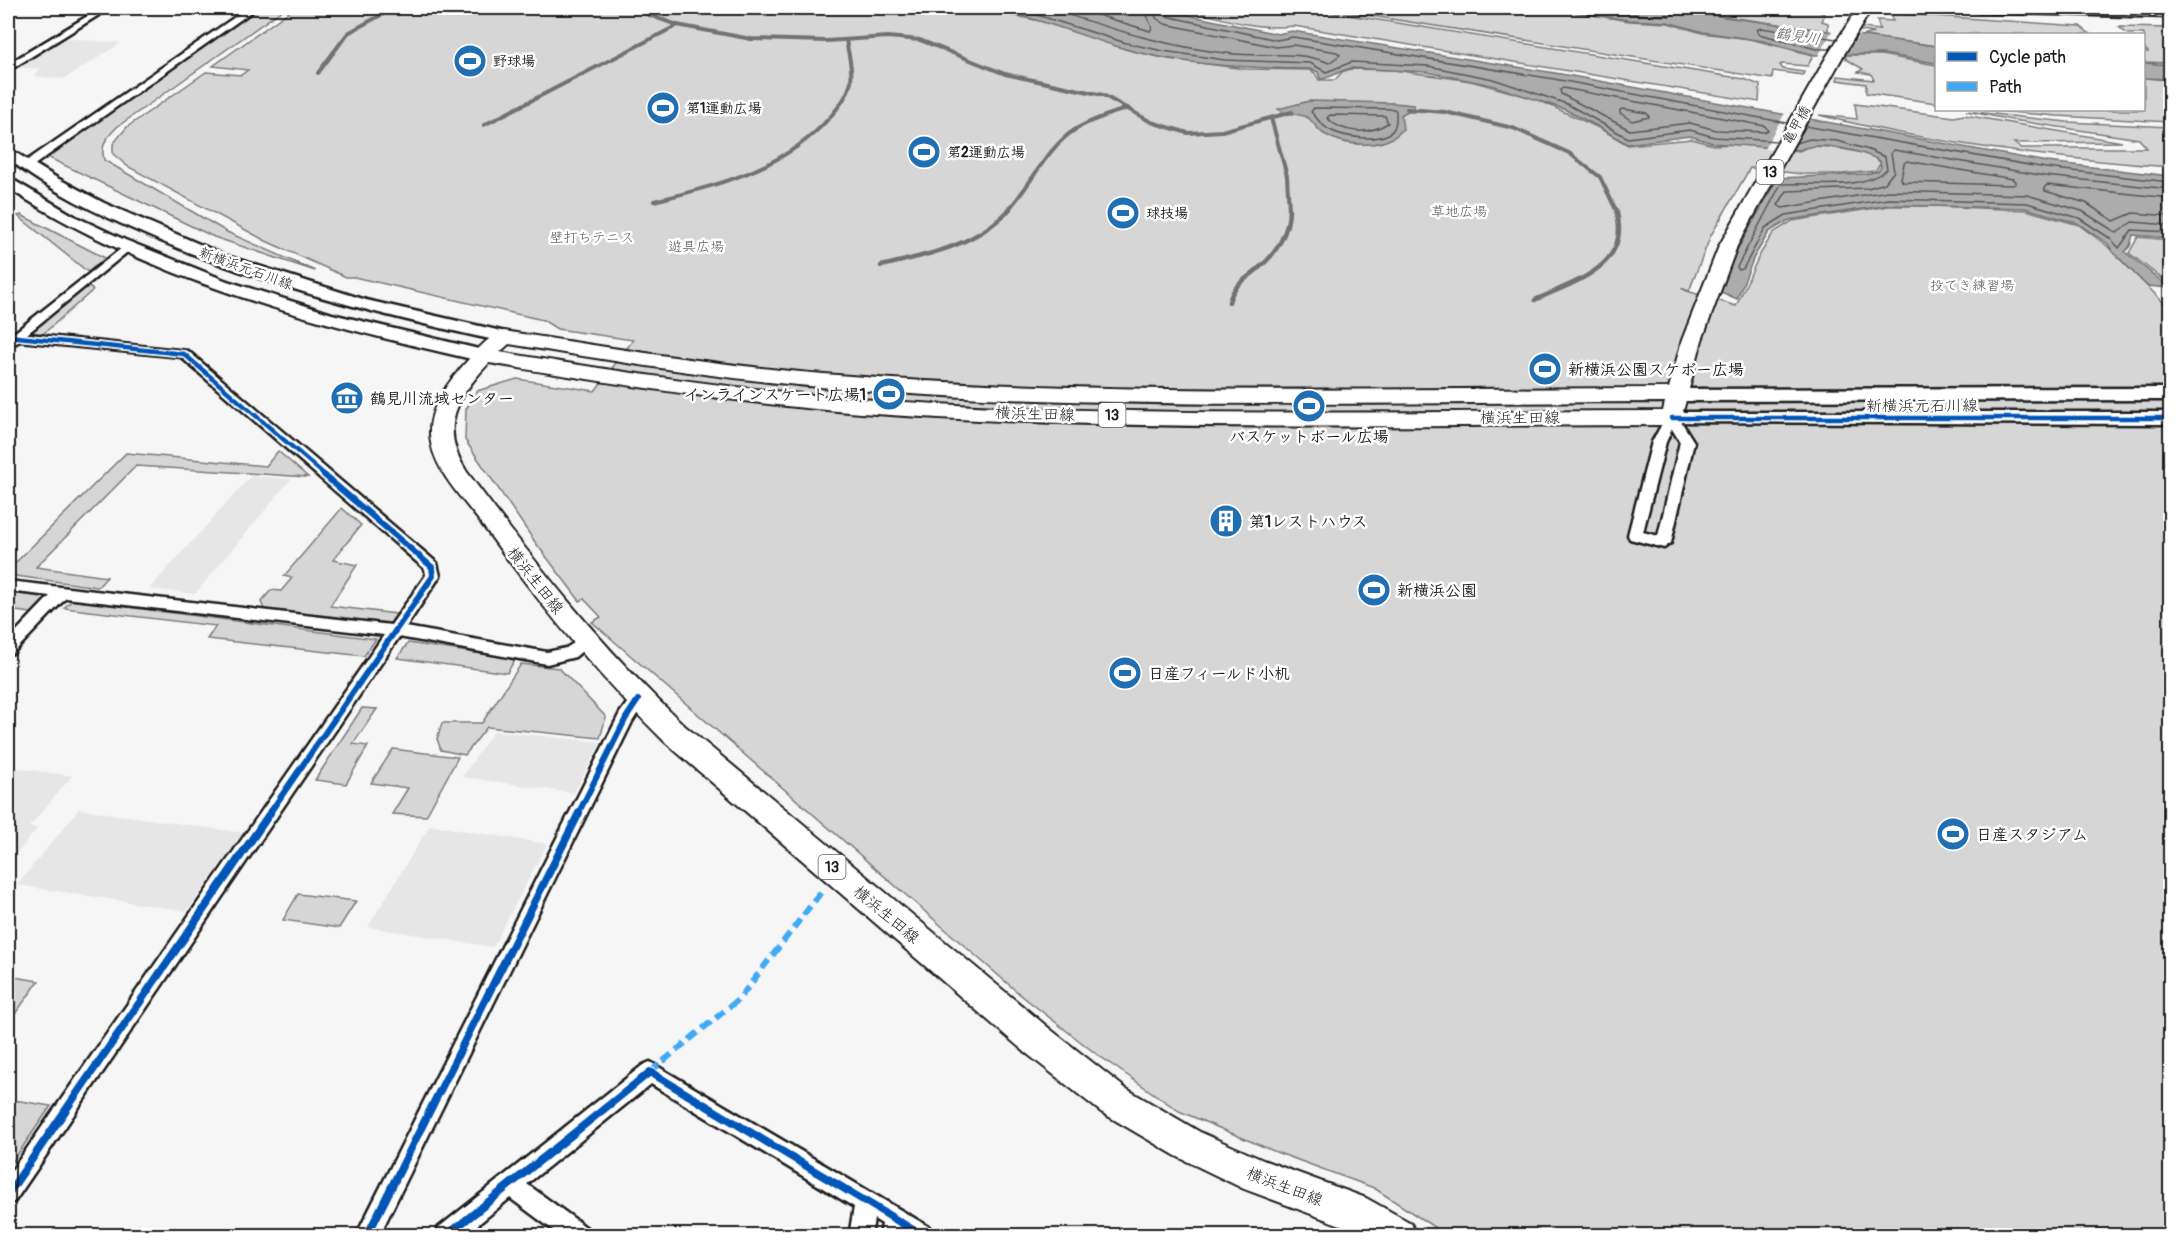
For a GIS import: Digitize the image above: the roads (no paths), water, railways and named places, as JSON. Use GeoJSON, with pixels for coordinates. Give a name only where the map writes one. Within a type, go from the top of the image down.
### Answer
{"type":"FeatureCollection","features":[{"type":"Feature","properties":{"kind":"main road","name":"亀甲橋"},"geometry":{"type":"LineString","coordinates":[[1678,395],[1692,340],[1728,246],[1863,10]]}},
{"type":"Feature","properties":{"kind":"main road","name":"横浜生田線"},"geometry":{"type":"LineString","coordinates":[[494,347],[555,368],[771,398],[961,411],[1225,417],[1672,418]]}},
{"type":"Feature","properties":{"kind":"main road","name":"横浜生田線"},"geometry":{"type":"LineString","coordinates":[[1398,1236],[1353,1211],[1257,1176],[1198,1149],[1113,1100],[1010,1018],[675,734],[638,700],[585,642],[506,541],[452,466],[441,434],[443,418],[458,385],[494,347],[573,348],[780,376],[976,389],[1199,395],[1678,395]]}},
{"type":"Feature","properties":{"kind":"main road","name":"13"},"geometry":{"type":"LineString","coordinates":[[1672,418],[1678,395]]}},
{"type":"Feature","properties":{"kind":"street"},"geometry":{"type":"LineString","coordinates":[[8,68],[106,8]]}},
{"type":"Feature","properties":{"kind":"street"},"geometry":{"type":"LineString","coordinates":[[26,166],[253,8]]}},
{"type":"Feature","properties":{"kind":"street"},"geometry":{"type":"LineString","coordinates":[[1978,8],[2170,11]]}},
{"type":"Feature","properties":{"kind":"street","name":"新横浜元石川線"},"geometry":{"type":"LineString","coordinates":[[8,152],[26,166],[103,209],[149,231],[297,287],[370,307],[494,347]]}},
{"type":"Feature","properties":{"kind":"street","name":"新横浜元石川線"},"geometry":{"type":"LineString","coordinates":[[8,182],[69,219],[127,247],[271,303],[352,326],[494,347]]}},
{"type":"Feature","properties":{"kind":"street"},"geometry":{"type":"LineString","coordinates":[[10,339],[127,247]]}},
{"type":"Feature","properties":{"kind":"street"},"geometry":{"type":"LineString","coordinates":[[8,1194],[433,576],[432,567],[184,354],[10,339]]}},
{"type":"Feature","properties":{"kind":"street","name":"新横浜元石川線"},"geometry":{"type":"LineString","coordinates":[[1678,395],[2170,394]]}},
{"type":"Feature","properties":{"kind":"street"},"geometry":{"type":"LineString","coordinates":[[1672,418],[1687,442],[1664,543],[1635,535],[1659,441],[1672,418]]}},
{"type":"Feature","properties":{"kind":"street","name":"新横浜元石川線"},"geometry":{"type":"LineString","coordinates":[[1672,418],[2170,418]]}},
{"type":"Feature","properties":{"kind":"street"},"geometry":{"type":"LineString","coordinates":[[8,586],[396,631],[547,658],[570,653],[585,642]]}},
{"type":"Feature","properties":{"kind":"street"},"geometry":{"type":"LineString","coordinates":[[8,650],[62,593]]}},
{"type":"Feature","properties":{"kind":"street"},"geometry":{"type":"LineString","coordinates":[[367,1236],[621,728],[638,700]]}},
{"type":"Feature","properties":{"kind":"street"},"geometry":{"type":"LineString","coordinates":[[446,1236],[650,1072],[866,1202],[893,1227],[923,1236]]}},
{"type":"Feature","properties":{"kind":"street"},"geometry":{"type":"LineString","coordinates":[[511,1185],[579,1236]]}},
{"type":"Feature","properties":{"kind":"street"},"geometry":{"type":"LineString","coordinates":[[860,1236],[866,1202]]}},
{"type":"Feature","properties":{"kind":"water"},"geometry":{"type":"Polygon","coordinates":[[[982,8],[1154,8],[1278,34],[1292,31],[1555,73],[2047,162],[2170,176],[2170,238],[2133,235],[2130,246],[2125,252],[2170,288],[2147,286],[2108,244],[2077,223],[2025,208],[1889,205],[1789,220],[1769,232],[1754,257],[1737,299],[1721,292],[1736,252],[1778,178],[1866,174],[1878,171],[1881,167],[1880,161],[1852,150],[1829,146],[1808,147],[1800,150],[1713,143],[1690,136],[1627,144],[1564,109],[1491,85],[1427,72],[1352,68],[1320,79],[1318,72],[1310,69],[1246,67],[1182,61],[1141,53],[1022,16],[982,8]]]}},
{"type":"Feature","properties":{"kind":"water","name":"鶴見川"},"geometry":{"type":"Polygon","coordinates":[[[1553,8],[1659,8],[1935,46],[1935,63],[1883,54],[1815,55],[1763,41],[1703,32],[1667,22],[1628,20],[1553,8]]]}},
{"type":"Feature","properties":{"kind":"water"},"geometry":{"type":"Polygon","coordinates":[[[2145,63],[2170,65],[2170,79],[2145,78],[2145,63]]]}},
{"type":"Feature","properties":{"kind":"water"},"geometry":{"type":"Polygon","coordinates":[[[1309,101],[1414,105],[1414,112],[1401,115],[1403,129],[1396,136],[1376,143],[1354,144],[1324,134],[1304,116],[1278,109],[1309,101]]]}},
{"type":"Feature","properties":{"kind":"waterway"},"geometry":{"type":"LineString","coordinates":[[318,73],[348,33],[394,8]]}},
{"type":"Feature","properties":{"kind":"waterway"},"geometry":{"type":"LineString","coordinates":[[630,8],[678,25]]}},
{"type":"Feature","properties":{"kind":"waterway"},"geometry":{"type":"LineString","coordinates":[[484,125],[678,25]]}},
{"type":"Feature","properties":{"kind":"waterway"},"geometry":{"type":"LineString","coordinates":[[678,25],[751,39],[826,41],[888,37],[920,40],[1005,74],[1103,95],[1127,108]]}},
{"type":"Feature","properties":{"kind":"waterway"},"geometry":{"type":"LineString","coordinates":[[654,201],[702,189],[749,172],[793,150],[812,135],[837,109],[850,86],[851,71],[846,40]]}},
{"type":"Feature","properties":{"kind":"waterway"},"geometry":{"type":"LineString","coordinates":[[1008,210],[1048,156],[1066,137],[1088,122],[1127,108]]}},
{"type":"Feature","properties":{"kind":"waterway"},"geometry":{"type":"LineString","coordinates":[[1127,108],[1151,122],[1188,133],[1222,131],[1292,112]]}},
{"type":"Feature","properties":{"kind":"waterway"},"geometry":{"type":"LineString","coordinates":[[1407,109],[1445,112],[1513,128],[1569,153],[1600,177],[1616,210]]}},
{"type":"Feature","properties":{"kind":"waterway"},"geometry":{"type":"LineString","coordinates":[[1271,118],[1287,176],[1289,209]]}},
{"type":"Feature","properties":{"kind":"waterway"},"geometry":{"type":"LineString","coordinates":[[881,266],[933,253],[966,240],[982,232],[1010,209]]}},
{"type":"Feature","properties":{"kind":"waterway"},"geometry":{"type":"LineString","coordinates":[[1229,302],[1237,286],[1266,261],[1277,248],[1287,225],[1289,209]]}},
{"type":"Feature","properties":{"kind":"waterway"},"geometry":{"type":"LineString","coordinates":[[1535,300],[1583,278],[1609,258],[1616,245],[1619,228],[1616,209]]}},
{"type":"Feature","properties":{"kind":"place","name":"野球場"},"geometry":{"type":"Point","coordinates":[470,61]}},
{"type":"Feature","properties":{"kind":"place","name":"第1運動広場"},"geometry":{"type":"Point","coordinates":[663,108]}},
{"type":"Feature","properties":{"kind":"place","name":"第2運動広場"},"geometry":{"type":"Point","coordinates":[924,152]}},
{"type":"Feature","properties":{"kind":"place","name":"球技場"},"geometry":{"type":"Point","coordinates":[1123,213]}},
{"type":"Feature","properties":{"kind":"place","name":"新横浜公園スケボー広場"},"geometry":{"type":"Point","coordinates":[1545,369]}},
{"type":"Feature","properties":{"kind":"place","name":"インラインスケート広場1"},"geometry":{"type":"Point","coordinates":[889,394]}},
{"type":"Feature","properties":{"kind":"place","name":"鶴見川流域センター"},"geometry":{"type":"Point","coordinates":[347,398]}},
{"type":"Feature","properties":{"kind":"place","name":"バスケットボール広場"},"geometry":{"type":"Point","coordinates":[1309,406]}},
{"type":"Feature","properties":{"kind":"place","name":"第1レストハウス"},"geometry":{"type":"Point","coordinates":[1226,521]}},
{"type":"Feature","properties":{"kind":"place","name":"新横浜公園"},"geometry":{"type":"Point","coordinates":[1374,590]}},
{"type":"Feature","properties":{"kind":"place","name":"日産フィールド小机"},"geometry":{"type":"Point","coordinates":[1125,673]}},
{"type":"Feature","properties":{"kind":"place","name":"日産スタジアム"},"geometry":{"type":"Point","coordinates":[1953,834]}},
{"type":"Feature","properties":{"kind":"park label","name":"草地広場"},"geometry":{"type":"Point","coordinates":[1459,211]}},
{"type":"Feature","properties":{"kind":"park label","name":"壁打ちテニス"},"geometry":{"type":"Point","coordinates":[592,237]}},
{"type":"Feature","properties":{"kind":"park label","name":"遊具広場"},"geometry":{"type":"Point","coordinates":[696,246]}},
{"type":"Feature","properties":{"kind":"park label","name":"投てき練習場"},"geometry":{"type":"Point","coordinates":[1972,285]}}]}
